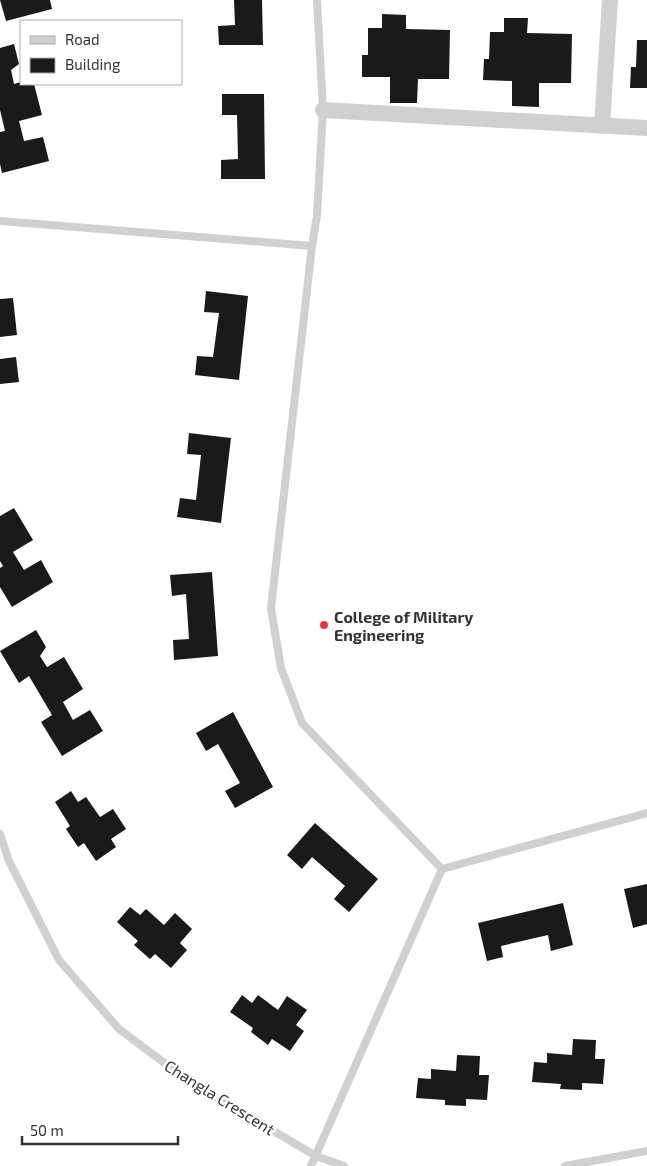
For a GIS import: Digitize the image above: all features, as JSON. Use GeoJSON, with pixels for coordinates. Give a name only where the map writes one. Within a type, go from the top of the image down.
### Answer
{"type":"FeatureCollection","features":[{"type":"Feature","properties":{"kind":"street"},"geometry":{"type":"LineString","coordinates":[[602,126],[610,0]]}},
{"type":"Feature","properties":{"kind":"street"},"geometry":{"type":"LineString","coordinates":[[323,110],[647,128]]}},
{"type":"Feature","properties":{"kind":"lane"},"geometry":{"type":"LineString","coordinates":[[317,0],[323,110],[317,215],[270,608],[281,668],[302,723],[442,869]]}},
{"type":"Feature","properties":{"kind":"lane"},"geometry":{"type":"LineString","coordinates":[[0,221],[312,246]]}},
{"type":"Feature","properties":{"kind":"lane"},"geometry":{"type":"LineString","coordinates":[[442,869],[647,813]]}},
{"type":"Feature","properties":{"kind":"lane","name":"Changla Crescent"},"geometry":{"type":"LineString","coordinates":[[0,834],[9,861],[59,960],[119,1029],[188,1080],[316,1156],[344,1166]]}},
{"type":"Feature","properties":{"kind":"lane"},"geometry":{"type":"LineString","coordinates":[[311,1166],[442,869]]}},
{"type":"Feature","properties":{"kind":"lane"},"geometry":{"type":"LineString","coordinates":[[564,1166],[647,1151]]}},
{"type":"Feature","properties":{"kind":"building"},"geometry":{"type":"Polygon","coordinates":[[[0,0],[50,0],[52,9],[6,21],[0,0]]]}},
{"type":"Feature","properties":{"kind":"building"},"geometry":{"type":"Polygon","coordinates":[[[234,0],[262,0],[263,45],[219,45],[218,26],[235,25],[234,0]]]}},
{"type":"Feature","properties":{"kind":"building"},"geometry":{"type":"Polygon","coordinates":[[[382,14],[406,15],[406,29],[450,30],[449,79],[418,79],[417,103],[390,103],[390,77],[362,77],[362,55],[368,55],[368,28],[382,28],[382,14]]]}},
{"type":"Feature","properties":{"kind":"building"},"geometry":{"type":"Polygon","coordinates":[[[504,18],[528,18],[527,33],[572,34],[571,83],[539,83],[539,107],[512,106],[512,81],[483,80],[484,59],[489,59],[490,32],[504,32],[504,18]]]}},
{"type":"Feature","properties":{"kind":"building"},"geometry":{"type":"Polygon","coordinates":[[[637,40],[647,40],[647,88],[630,88],[631,67],[636,67],[637,40]]]}},
{"type":"Feature","properties":{"kind":"building"},"geometry":{"type":"Polygon","coordinates":[[[14,44],[19,64],[11,70],[14,84],[20,82],[20,85],[34,85],[42,115],[19,121],[24,141],[43,137],[49,161],[2,173],[0,164],[0,132],[5,131],[0,110],[0,48],[14,44]]]}},
{"type":"Feature","properties":{"kind":"building"},"geometry":{"type":"Polygon","coordinates":[[[222,94],[264,94],[265,179],[221,179],[221,160],[238,159],[237,115],[222,115],[222,94]]]}},
{"type":"Feature","properties":{"kind":"building"},"geometry":{"type":"Polygon","coordinates":[[[206,291],[248,296],[239,380],[195,375],[197,356],[213,357],[219,313],[204,312],[206,291]]]}},
{"type":"Feature","properties":{"kind":"building"},"geometry":{"type":"Polygon","coordinates":[[[13,298],[17,335],[0,337],[0,299],[13,298]]]}},
{"type":"Feature","properties":{"kind":"building"},"geometry":{"type":"Polygon","coordinates":[[[16,357],[19,382],[0,384],[0,359],[16,357]]]}},
{"type":"Feature","properties":{"kind":"building"},"geometry":{"type":"Polygon","coordinates":[[[189,433],[231,438],[221,523],[177,517],[180,498],[196,500],[201,455],[187,454],[189,433]]]}},
{"type":"Feature","properties":{"kind":"building"},"geometry":{"type":"Polygon","coordinates":[[[14,508],[33,540],[13,552],[24,570],[41,560],[53,582],[12,607],[0,587],[0,568],[3,566],[0,561],[0,516],[14,508]]]}},
{"type":"Feature","properties":{"kind":"building"},"geometry":{"type":"Polygon","coordinates":[[[212,572],[218,656],[174,660],[173,640],[189,639],[186,594],[172,596],[170,575],[212,572]]]}},
{"type":"Feature","properties":{"kind":"building"},"geometry":{"type":"Polygon","coordinates":[[[36,630],[46,647],[40,656],[47,667],[64,657],[83,689],[63,702],[73,720],[90,710],[103,731],[62,756],[41,722],[52,715],[29,676],[19,683],[0,651],[36,630]]]}},
{"type":"Feature","properties":{"kind":"building"},"geometry":{"type":"Polygon","coordinates":[[[233,712],[273,787],[235,808],[225,791],[240,783],[218,744],[206,751],[196,733],[233,712]]]}},
{"type":"Feature","properties":{"kind":"building"},"geometry":{"type":"Polygon","coordinates":[[[71,791],[78,802],[86,797],[100,817],[113,809],[126,829],[111,839],[116,847],[96,861],[84,843],[78,847],[66,829],[70,826],[55,802],[71,791]]]}},
{"type":"Feature","properties":{"kind":"building"},"geometry":{"type":"Polygon","coordinates":[[[315,823],[378,879],[349,912],[334,899],[345,886],[312,857],[302,869],[287,855],[315,823]]]}},
{"type":"Feature","properties":{"kind":"building"},"geometry":{"type":"Polygon","coordinates":[[[647,884],[647,924],[633,928],[624,889],[647,884]]]}},
{"type":"Feature","properties":{"kind":"building"},"geometry":{"type":"Polygon","coordinates":[[[563,903],[573,945],[551,951],[548,935],[501,946],[503,957],[487,961],[478,923],[563,903]]]}},
{"type":"Feature","properties":{"kind":"building"},"geometry":{"type":"Polygon","coordinates":[[[130,907],[140,915],[146,909],[164,925],[175,913],[192,929],[180,943],[187,950],[171,968],[155,954],[150,959],[134,945],[138,941],[117,922],[130,907]]]}},
{"type":"Feature","properties":{"kind":"building"},"geometry":{"type":"Polygon","coordinates":[[[242,995],[252,1003],[258,995],[278,1010],[287,996],[307,1010],[296,1025],[304,1031],[290,1051],[272,1039],[268,1045],[251,1032],[253,1028],[230,1012],[242,995]]]}},
{"type":"Feature","properties":{"kind":"building"},"geometry":{"type":"Polygon","coordinates":[[[573,1039],[596,1040],[595,1059],[605,1059],[603,1084],[582,1083],[582,1090],[560,1089],[561,1084],[532,1082],[534,1062],[547,1063],[547,1053],[572,1055],[573,1039]]]}},
{"type":"Feature","properties":{"kind":"building"},"geometry":{"type":"Polygon","coordinates":[[[457,1055],[480,1056],[479,1075],[489,1075],[487,1100],[466,1099],[466,1106],[445,1105],[445,1100],[416,1098],[418,1078],[431,1079],[431,1069],[456,1071],[457,1055]]]}},
{"type":"Feature","properties":{"kind":"place","name":"College of Military Engineering"},"geometry":{"type":"Point","coordinates":[324,625]}}]}
